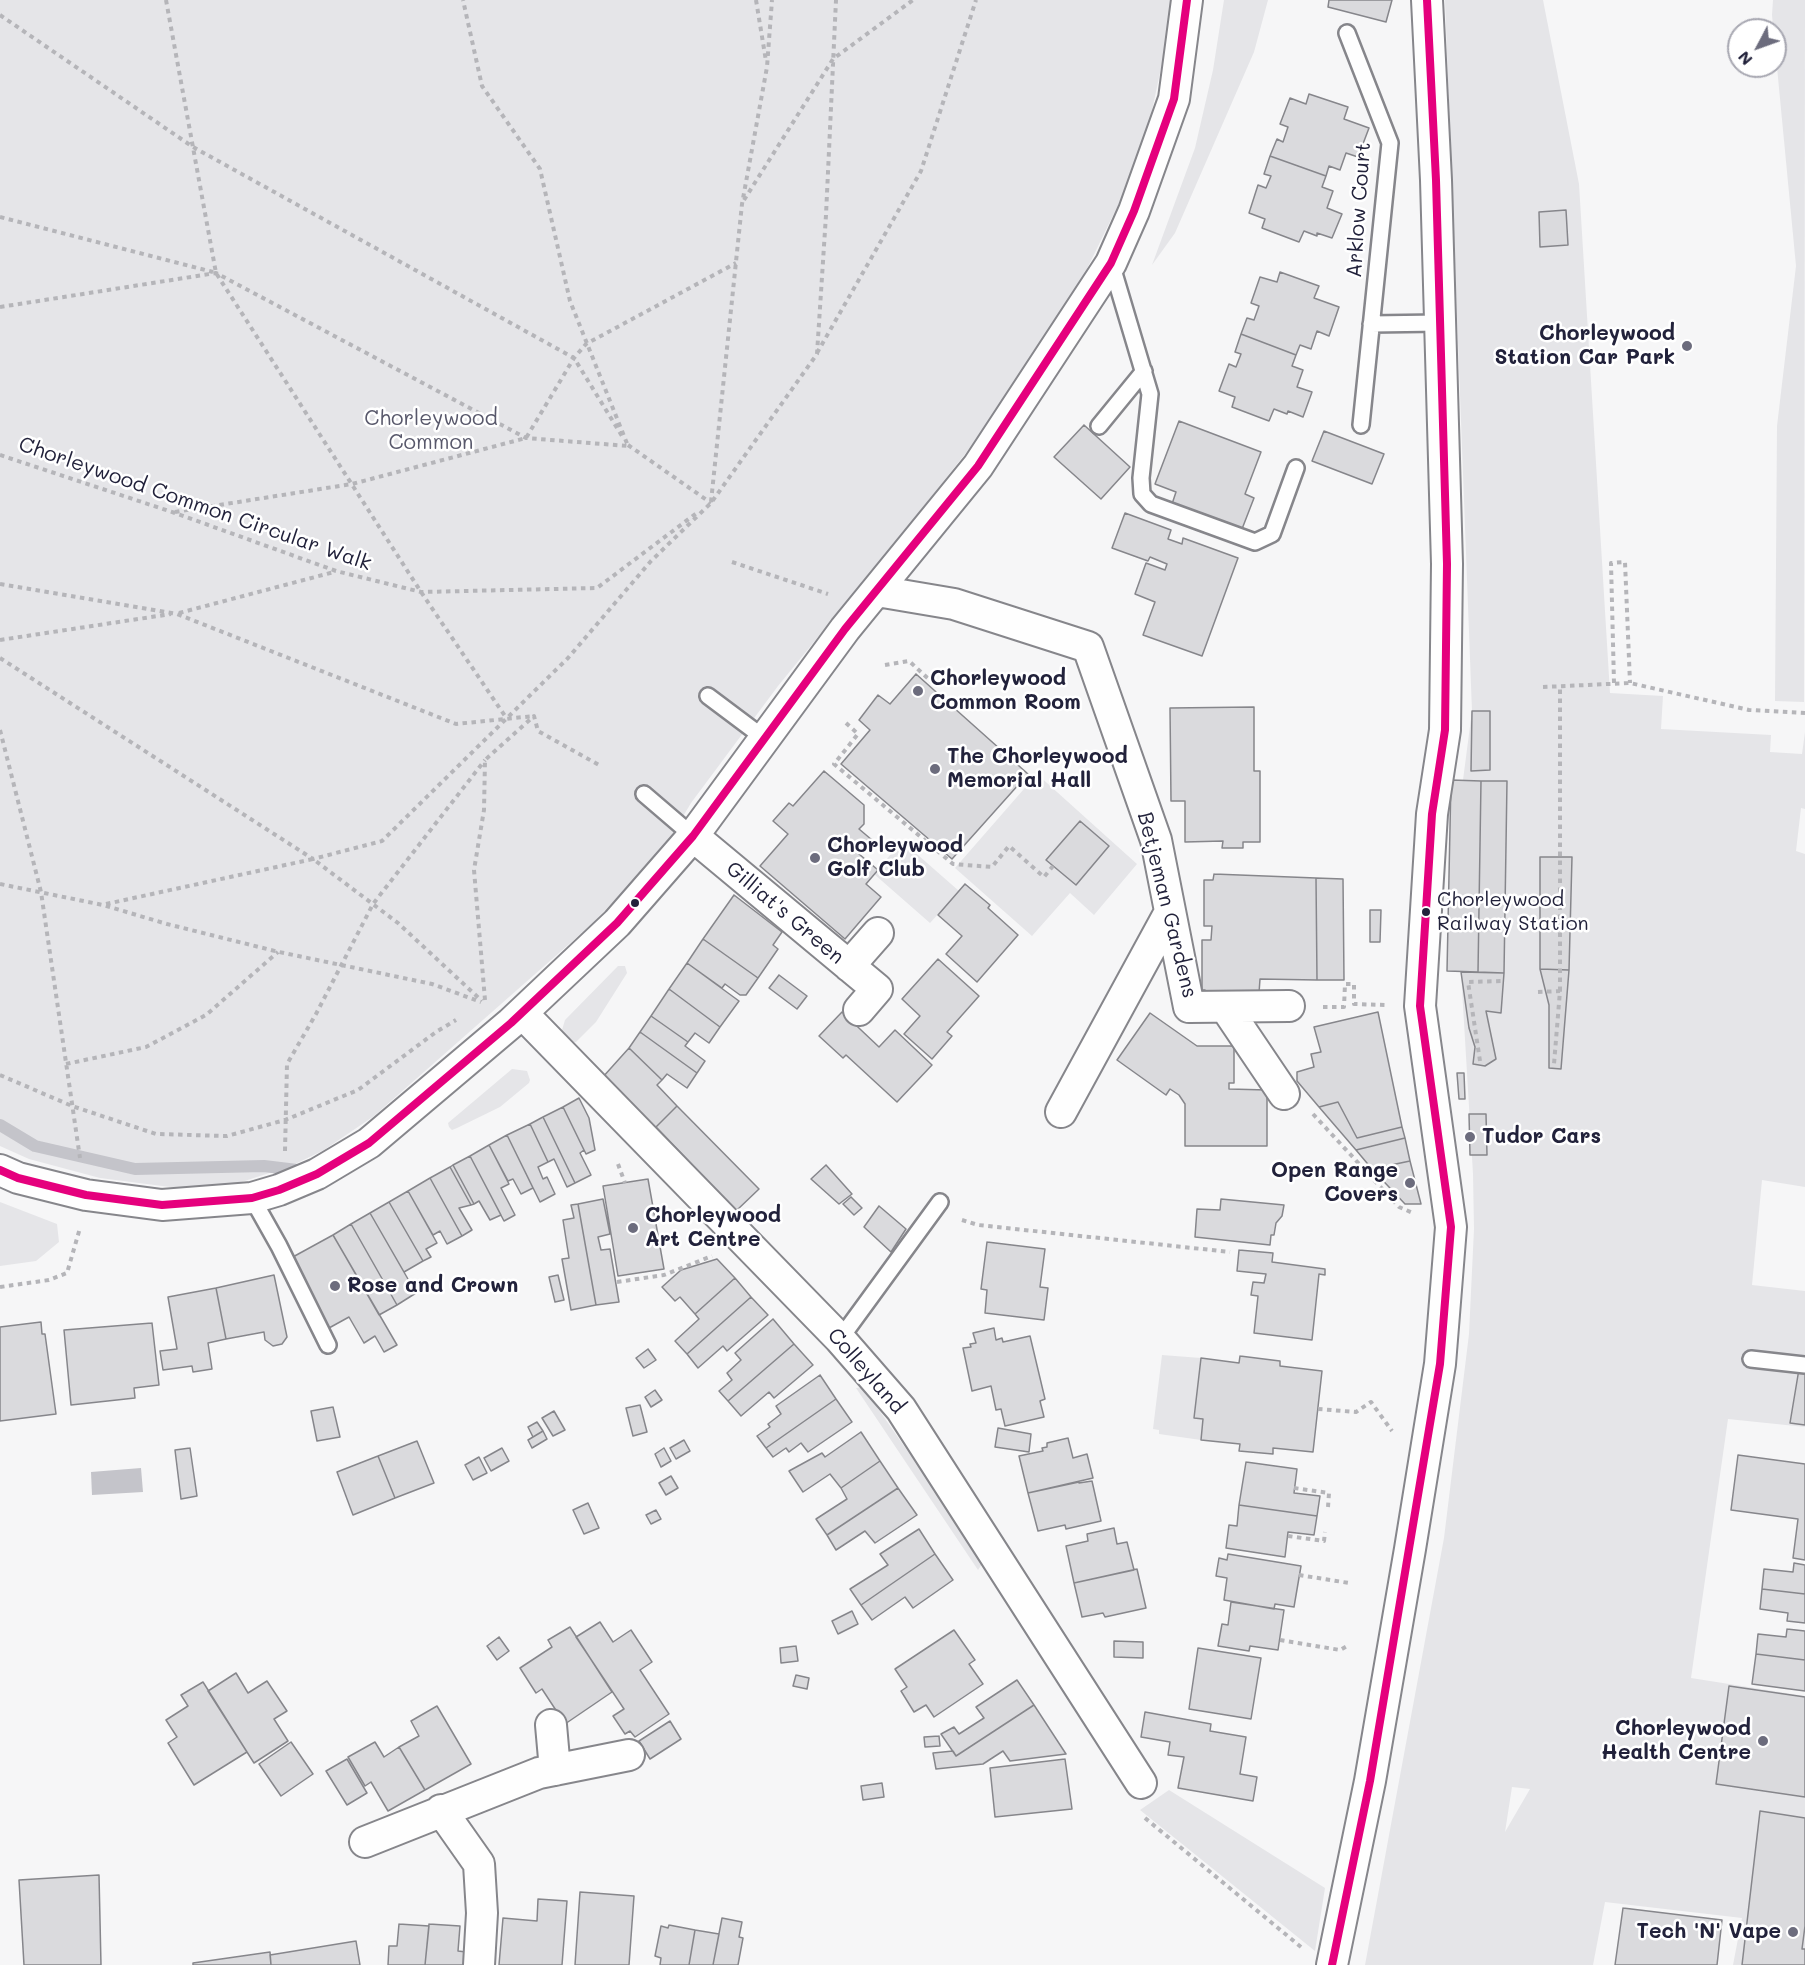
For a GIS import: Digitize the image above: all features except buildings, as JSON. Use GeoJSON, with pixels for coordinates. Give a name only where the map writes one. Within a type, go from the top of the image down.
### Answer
{"type":"FeatureCollection","features":[{"type":"Feature","properties":{"kind":"street"},"geometry":{"type":"LineString","coordinates":[[0,1170],[18,1178],[87,1195],[162,1205],[265,1194],[317,1174],[369,1143],[522,1012],[635,904],[693,836],[845,629],[978,466],[1111,263],[1134,211],[1174,99],[1187,0]]}},
{"type":"Feature","properties":{"kind":"street"},"geometry":{"type":"LineString","coordinates":[[1320,1959],[1370,1781],[1440,1364],[1450,1227],[1420,1006],[1432,814],[1445,730],[1447,564],[1436,180],[1426,0]]}},
{"type":"Feature","properties":{"kind":"street","name":"Betjeman Gardens"},"geometry":{"type":"LineString","coordinates":[[871,599],[954,604],[1088,647],[1156,840],[1189,1006],[1226,1008],[1289,1006]]}},
{"type":"Feature","properties":{"kind":"street","name":"Gilliat's Green"},"geometry":{"type":"LineString","coordinates":[[693,836],[849,966],[868,1000]]}},
{"type":"Feature","properties":{"kind":"street"},"geometry":{"type":"LineString","coordinates":[[1060,1112],[1170,912]]}},
{"type":"Feature","properties":{"kind":"street"},"geometry":{"type":"LineString","coordinates":[[849,966],[878,933]]}},
{"type":"Feature","properties":{"kind":"street"},"geometry":{"type":"LineString","coordinates":[[1226,1008],[1284,1094]]}},
{"type":"Feature","properties":{"kind":"street","name":"Colleyland"},"geometry":{"type":"LineString","coordinates":[[522,1012],[840,1339],[902,1409],[1141,1783]]}},
{"type":"Feature","properties":{"kind":"street"},"geometry":{"type":"LineString","coordinates":[[551,1725],[555,1770]]}},
{"type":"Feature","properties":{"kind":"street"},"geometry":{"type":"LineString","coordinates":[[365,1842],[539,1773],[629,1755]]}},
{"type":"Feature","properties":{"kind":"street"},"geometry":{"type":"LineString","coordinates":[[441,1810],[480,1864],[482,1913],[479,1965]]}},
{"type":"Feature","properties":{"kind":"lane","name":"Arklow Court"},"geometry":{"type":"LineString","coordinates":[[1347,33],[1390,143],[1361,425]]}},
{"type":"Feature","properties":{"kind":"lane"},"geometry":{"type":"LineString","coordinates":[[1111,263],[1150,394],[1141,478],[1142,494],[1151,504],[1255,542],[1272,534],[1296,468]]}},
{"type":"Feature","properties":{"kind":"lane"},"geometry":{"type":"LineString","coordinates":[[1371,324],[1440,323]]}},
{"type":"Feature","properties":{"kind":"lane"},"geometry":{"type":"LineString","coordinates":[[1099,426],[1144,371]]}},
{"type":"Feature","properties":{"kind":"lane"},"geometry":{"type":"LineString","coordinates":[[708,696],[764,738]]}},
{"type":"Feature","properties":{"kind":"lane"},"geometry":{"type":"LineString","coordinates":[[644,794],[693,836]]}},
{"type":"Feature","properties":{"kind":"lane"},"geometry":{"type":"LineString","coordinates":[[265,1194],[279,1246],[328,1345]]}},
{"type":"Feature","properties":{"kind":"lane"},"geometry":{"type":"LineString","coordinates":[[840,1339],[940,1202]]}},
{"type":"Feature","properties":{"kind":"lane"},"geometry":{"type":"LineString","coordinates":[[1751,1359],[1805,1365]]}},
{"type":"Feature","properties":{"kind":"path"},"geometry":{"type":"LineString","coordinates":[[166,0],[216,273],[421,592],[507,719]]}},
{"type":"Feature","properties":{"kind":"path"},"geometry":{"type":"LineString","coordinates":[[463,0],[482,86],[540,169],[570,301],[628,446]]}},
{"type":"Feature","properties":{"kind":"path"},"geometry":{"type":"LineString","coordinates":[[756,0],[767,67]]}},
{"type":"Feature","properties":{"kind":"path"},"geometry":{"type":"LineString","coordinates":[[711,502],[742,204],[767,67],[772,0]]}},
{"type":"Feature","properties":{"kind":"path"},"geometry":{"type":"LineString","coordinates":[[817,354],[836,0]]}},
{"type":"Feature","properties":{"kind":"path"},"geometry":{"type":"LineString","coordinates":[[742,204],[833,59],[913,0]]}},
{"type":"Feature","properties":{"kind":"path"},"geometry":{"type":"LineString","coordinates":[[103,904],[382,842],[568,658],[651,561],[711,502],[817,354],[921,171],[976,0]]}},
{"type":"Feature","properties":{"kind":"path"},"geometry":{"type":"LineString","coordinates":[[0,15],[193,147],[574,358],[628,446],[711,502]]}},
{"type":"Feature","properties":{"kind":"path"},"geometry":{"type":"LineString","coordinates":[[0,217],[216,273],[526,438]]}},
{"type":"Feature","properties":{"kind":"path"},"geometry":{"type":"LineString","coordinates":[[526,438],[574,358],[586,344],[736,263]]}},
{"type":"Feature","properties":{"kind":"path"},"geometry":{"type":"LineString","coordinates":[[0,307],[216,273]]}},
{"type":"Feature","properties":{"kind":"path"},"geometry":{"type":"LineString","coordinates":[[175,513],[352,484],[526,438],[628,446]]}},
{"type":"Feature","properties":{"kind":"path","name":"Chorleywood Common Circular Walk"},"geometry":{"type":"LineString","coordinates":[[0,454],[175,513],[336,571],[421,592],[597,588],[711,502]]}},
{"type":"Feature","properties":{"kind":"path"},"geometry":{"type":"LineString","coordinates":[[732,562],[871,599]]}},
{"type":"Feature","properties":{"kind":"path"},"geometry":{"type":"LineString","coordinates":[[1614,683],[1611,563],[1625,562],[1630,683]]}},
{"type":"Feature","properties":{"kind":"path"},"geometry":{"type":"LineString","coordinates":[[0,640],[177,614],[336,571]]}},
{"type":"Feature","properties":{"kind":"path"},"geometry":{"type":"LineString","coordinates":[[0,584],[177,614],[456,724],[534,716]]}},
{"type":"Feature","properties":{"kind":"path"},"geometry":{"type":"LineString","coordinates":[[0,658],[313,859],[398,923],[485,1004]]}},
{"type":"Feature","properties":{"kind":"path"},"geometry":{"type":"LineString","coordinates":[[885,665],[909,661],[934,684],[932,688]]}},
{"type":"Feature","properties":{"kind":"path"},"geometry":{"type":"LineString","coordinates":[[1543,687],[1630,683],[1749,710],[1805,713]]}},
{"type":"Feature","properties":{"kind":"path"},"geometry":{"type":"LineString","coordinates":[[1554,1064],[1560,991],[1560,686]]}},
{"type":"Feature","properties":{"kind":"path"},"geometry":{"type":"LineString","coordinates":[[265,1194],[285,1168],[287,1064],[342,965],[372,904],[485,760],[534,716]]}},
{"type":"Feature","properties":{"kind":"path"},"geometry":{"type":"LineString","coordinates":[[534,716],[538,731],[599,765]]}},
{"type":"Feature","properties":{"kind":"path"},"geometry":{"type":"LineString","coordinates":[[846,723],[858,734],[834,764],[953,864],[992,867],[1009,846],[1044,877],[1053,866]]}},
{"type":"Feature","properties":{"kind":"path"},"geometry":{"type":"LineString","coordinates":[[0,730],[41,892],[87,1195],[68,1273],[49,1280],[0,1287]]}},
{"type":"Feature","properties":{"kind":"path"},"geometry":{"type":"LineString","coordinates":[[485,760],[484,810],[474,870],[485,1004]]}},
{"type":"Feature","properties":{"kind":"path"},"geometry":{"type":"LineString","coordinates":[[0,884],[103,904],[167,924],[279,952],[432,984],[485,1004]]}},
{"type":"Feature","properties":{"kind":"path"},"geometry":{"type":"LineString","coordinates":[[66,1064],[146,1047],[206,1015],[279,952]]}},
{"type":"Feature","properties":{"kind":"path"},"geometry":{"type":"LineString","coordinates":[[1480,1061],[1468,982],[1502,981]]}},
{"type":"Feature","properties":{"kind":"path"},"geometry":{"type":"LineString","coordinates":[[1322,1007],[1344,1007],[1345,984],[1354,984],[1354,1004],[1357,1004]]}},
{"type":"Feature","properties":{"kind":"path"},"geometry":{"type":"LineString","coordinates":[[1538,992],[1560,991]]}},
{"type":"Feature","properties":{"kind":"path"},"geometry":{"type":"LineString","coordinates":[[475,1009],[485,1004]]}},
{"type":"Feature","properties":{"kind":"path"},"geometry":{"type":"LineString","coordinates":[[0,1075],[72,1106],[156,1134],[227,1137],[285,1120],[358,1090],[436,1032],[465,1015]]}},
{"type":"Feature","properties":{"kind":"path"},"geometry":{"type":"LineString","coordinates":[[1284,1094],[1303,1102],[1399,1207],[1450,1227]]}},
{"type":"Feature","properties":{"kind":"path"},"geometry":{"type":"LineString","coordinates":[[962,1220],[978,1225],[1230,1251]]}},
{"type":"Feature","properties":{"kind":"path"},"geometry":{"type":"LineString","coordinates":[[617,1282],[664,1275],[714,1255],[738,1235]]}},
{"type":"Feature","properties":{"kind":"path"},"geometry":{"type":"LineString","coordinates":[[1318,1409],[1356,1412],[1371,1402],[1394,1433]]}},
{"type":"Feature","properties":{"kind":"path"},"geometry":{"type":"LineString","coordinates":[[1294,1488],[1329,1493],[1328,1507]]}},
{"type":"Feature","properties":{"kind":"path"},"geometry":{"type":"LineString","coordinates":[[1288,1536],[1324,1541],[1325,1532]]}},
{"type":"Feature","properties":{"kind":"path"},"geometry":{"type":"LineString","coordinates":[[1299,1575],[1349,1583]]}},
{"type":"Feature","properties":{"kind":"path"},"geometry":{"type":"LineString","coordinates":[[1280,1640],[1340,1650],[1349,1645]]}},
{"type":"Feature","properties":{"kind":"path"},"geometry":{"type":"LineString","coordinates":[[1141,1783],[1145,1818],[1320,1959]]}},
{"type":"Feature","properties":{"kind":"shaded area","name":"Chorleywood Common"},"geometry":{"type":"Polygon","coordinates":[[[0,0],[1172,0],[1164,54],[1147,134],[1122,197],[1063,318],[1006,402],[778,686],[691,803],[664,848],[593,923],[374,1116],[324,1150],[291,1166],[229,1186],[170,1187],[100,1178],[29,1159],[0,1146],[0,0]]]}},
{"type":"Feature","properties":{"kind":"shaded area"},"geometry":{"type":"Polygon","coordinates":[[[1224,0],[1268,0],[1254,52],[1175,233],[1152,265],[1195,148],[1213,70],[1224,0]]]}},
{"type":"Feature","properties":{"kind":"shaded area"},"geometry":{"type":"Polygon","coordinates":[[[1445,0],[1543,0],[1579,184],[1610,693],[1663,696],[1661,729],[1771,735],[1770,752],[1802,754],[1805,732],[1805,809],[1801,808],[1796,851],[1805,854],[1805,1187],[1762,1180],[1752,1285],[1805,1291],[1805,1427],[1728,1419],[1691,1678],[1805,1696],[1805,1965],[1733,1965],[1742,1918],[1605,1902],[1593,1965],[1365,1965],[1444,1538],[1469,1334],[1474,1229],[1473,1174],[1461,972],[1447,971],[1451,780],[1463,780],[1472,711],[1445,0]],[[1512,1787],[1505,1832],[1530,1789],[1512,1787]]]}},
{"type":"Feature","properties":{"kind":"shaded area"},"geometry":{"type":"Polygon","coordinates":[[[1773,0],[1805,0],[1804,702],[1775,701],[1777,426],[1796,266],[1778,78],[1787,78],[1787,18],[1772,18],[1773,0]]]}},
{"type":"Feature","properties":{"kind":"shaded area"},"geometry":{"type":"Polygon","coordinates":[[[1037,774],[1137,864],[1094,915],[1070,893],[1032,936],[955,868],[1037,774]]]}},
{"type":"Feature","properties":{"kind":"shaded area"},"geometry":{"type":"Polygon","coordinates":[[[902,841],[959,891],[930,923],[874,874],[902,841]]]}},
{"type":"Feature","properties":{"kind":"shaded area"},"geometry":{"type":"Polygon","coordinates":[[[618,966],[625,966],[627,973],[596,1022],[576,1042],[570,1043],[563,1039],[562,1030],[565,1020],[618,966]]]}},
{"type":"Feature","properties":{"kind":"shaded area"},"geometry":{"type":"Polygon","coordinates":[[[512,1069],[527,1071],[529,1083],[500,1107],[452,1130],[449,1127],[448,1123],[512,1069]]]}},
{"type":"Feature","properties":{"kind":"shaded area"},"geometry":{"type":"Polygon","coordinates":[[[0,1202],[57,1224],[59,1242],[36,1261],[0,1266],[0,1202]]]}},
{"type":"Feature","properties":{"kind":"shaded area"},"geometry":{"type":"Polygon","coordinates":[[[1162,1355],[1201,1358],[1194,1418],[1203,1419],[1201,1440],[1159,1434],[1159,1430],[1153,1429],[1162,1355]]]}},
{"type":"Feature","properties":{"kind":"shaded area"},"geometry":{"type":"Polygon","coordinates":[[[863,1387],[984,1561],[978,1570],[856,1388],[863,1387]]]}},
{"type":"Feature","properties":{"kind":"shaded area"},"geometry":{"type":"Polygon","coordinates":[[[141,1468],[143,1492],[92,1495],[91,1472],[141,1468]]]}},
{"type":"Feature","properties":{"kind":"shaded area"},"geometry":{"type":"Polygon","coordinates":[[[1169,1790],[1325,1888],[1315,1951],[1140,1810],[1169,1790]]]}},
{"type":"Feature","properties":{"kind":"waterway"},"geometry":{"type":"LineString","coordinates":[[0,1125],[35,1146],[135,1169],[264,1166],[305,1171]]}},
{"type":"Feature","properties":{"kind":"transit line"},"geometry":{"type":"LineString","coordinates":[[0,1170],[18,1178],[86,1195],[162,1205],[252,1198],[279,1190],[317,1174],[369,1143],[511,1023],[617,923],[693,836],[845,629],[978,466],[1111,263],[1134,211],[1174,99],[1187,0]]}},
{"type":"Feature","properties":{"kind":"transit line"},"geometry":{"type":"LineString","coordinates":[[1332,1965],[1370,1781],[1440,1364],[1451,1227],[1420,1006],[1432,814],[1445,730],[1447,564],[1436,180],[1427,0]]}},
{"type":"Feature","properties":{"kind":"place","name":"Chorleywood Station Car Park"},"geometry":{"type":"Point","coordinates":[1687,346]}},
{"type":"Feature","properties":{"kind":"place","name":"Chorleywood Common Room"},"geometry":{"type":"Point","coordinates":[918,691]}},
{"type":"Feature","properties":{"kind":"place","name":"The Chorleywood Memorial Hall"},"geometry":{"type":"Point","coordinates":[935,769]}},
{"type":"Feature","properties":{"kind":"place","name":"Chorleywood Golf Club"},"geometry":{"type":"Point","coordinates":[815,858]}},
{"type":"Feature","properties":{"kind":"place","name":"Chorleywood Railway Station"},"geometry":{"type":"Point","coordinates":[1426,912]}},
{"type":"Feature","properties":{"kind":"place","name":"Tudor Cars"},"geometry":{"type":"Point","coordinates":[1470,1137]}},
{"type":"Feature","properties":{"kind":"place","name":"Open Range Covers"},"geometry":{"type":"Point","coordinates":[1410,1183]}},
{"type":"Feature","properties":{"kind":"place","name":"Chorleywood Art Centre"},"geometry":{"type":"Point","coordinates":[633,1228]}},
{"type":"Feature","properties":{"kind":"place","name":"Rose and Crown"},"geometry":{"type":"Point","coordinates":[335,1286]}},
{"type":"Feature","properties":{"kind":"place","name":"Chorleywood Health Centre"},"geometry":{"type":"Point","coordinates":[1763,1741]}},
{"type":"Feature","properties":{"kind":"place","name":"Tech 'N' Vape"},"geometry":{"type":"Point","coordinates":[1793,1932]}}]}
